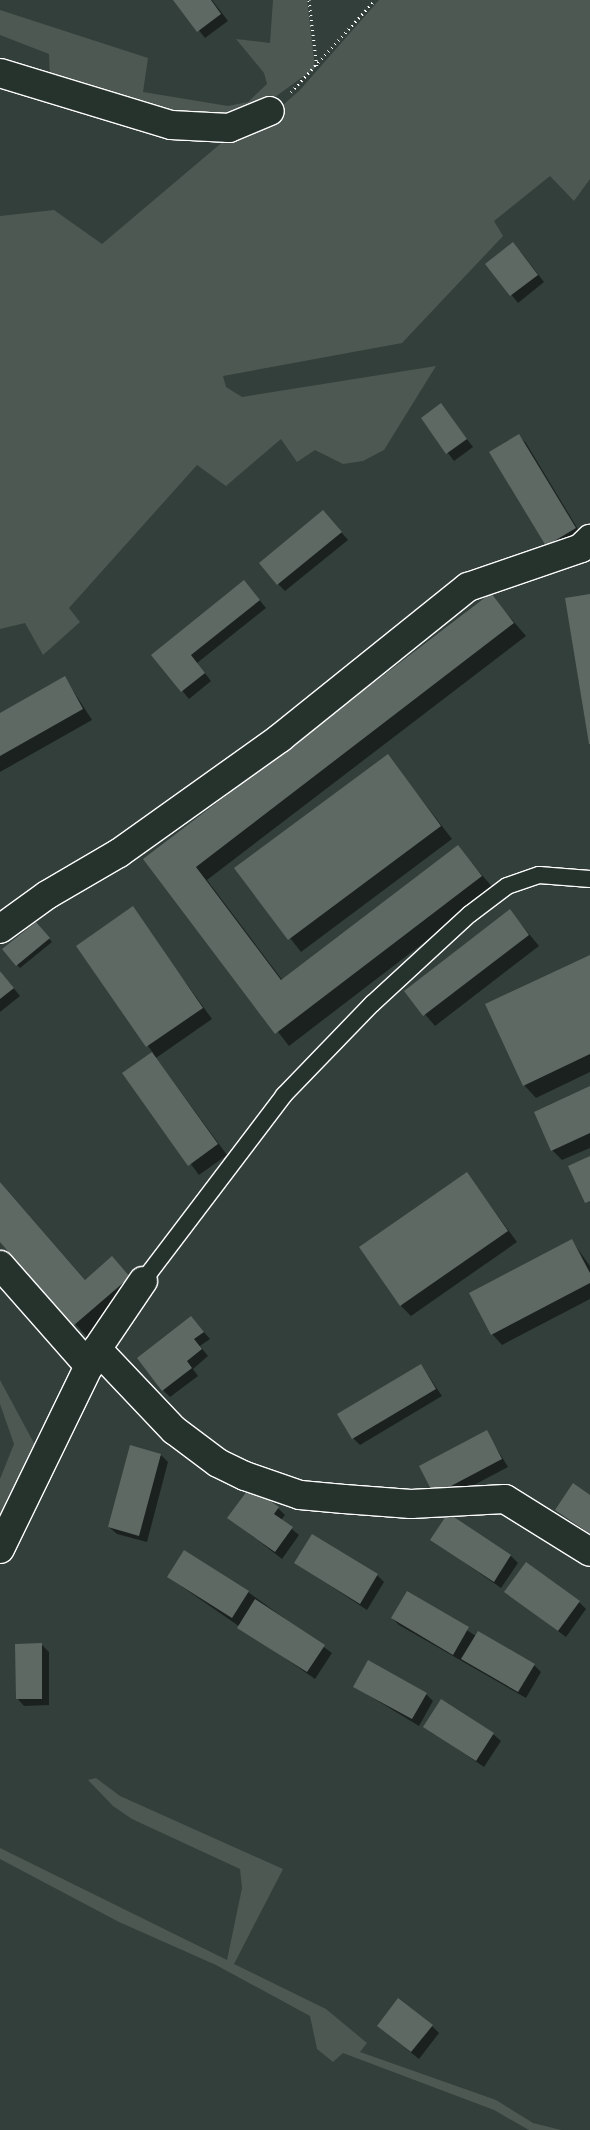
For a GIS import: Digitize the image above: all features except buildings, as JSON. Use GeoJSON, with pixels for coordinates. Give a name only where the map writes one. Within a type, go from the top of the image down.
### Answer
{"type":"FeatureCollection","features":[{"type":"Feature","properties":{"kind":"street"},"geometry":{"type":"LineString","coordinates":[[0,73],[171,125],[229,128],[270,111]]}},
{"type":"Feature","properties":{"kind":"street"},"geometry":{"type":"LineString","coordinates":[[0,929],[47,894],[119,853],[280,738],[468,587],[581,548],[590,539]]}},
{"type":"Feature","properties":{"kind":"street"},"geometry":{"type":"LineString","coordinates":[[0,1264],[93,1358],[174,1430],[218,1463],[245,1476],[300,1494],[411,1504],[505,1499],[521,1505],[590,1552]]}},
{"type":"Feature","properties":{"kind":"street"},"geometry":{"type":"LineString","coordinates":[[0,1549],[93,1358],[143,1281]]}},
{"type":"Feature","properties":{"kind":"lane"},"geometry":{"type":"LineString","coordinates":[[143,1281],[284,1095],[372,1004],[470,914],[506,886],[539,875],[590,879]]}},
{"type":"Feature","properties":{"kind":"path"},"geometry":{"type":"LineString","coordinates":[[309,0],[317,68]]}},
{"type":"Feature","properties":{"kind":"path"},"geometry":{"type":"LineString","coordinates":[[270,111],[317,68],[375,0]]}},
{"type":"Feature","properties":{"kind":"shaded area"},"geometry":{"type":"Polygon","coordinates":[[[273,0],[307,0],[315,68],[253,113],[203,125],[50,83],[49,54],[0,35],[0,10],[148,58],[143,92],[228,106],[248,102],[267,84],[264,73],[236,39],[270,43],[273,0]]]}},
{"type":"Feature","properties":{"kind":"shaded area"},"geometry":{"type":"Polygon","coordinates":[[[379,0],[590,0],[590,179],[574,201],[550,176],[494,221],[503,236],[402,343],[223,376],[226,387],[242,397],[436,366],[384,450],[363,461],[343,464],[315,450],[297,462],[281,439],[226,486],[197,465],[69,608],[80,622],[43,655],[25,623],[0,629],[0,216],[54,210],[102,244],[232,134],[269,117],[299,91],[379,0]]]}},
{"type":"Feature","properties":{"kind":"shaded area"},"geometry":{"type":"Polygon","coordinates":[[[0,1380],[35,1445],[0,1520],[0,1479],[14,1444],[0,1404],[0,1380]]]}},
{"type":"Feature","properties":{"kind":"shaded area"},"geometry":{"type":"Polygon","coordinates":[[[96,1778],[120,1796],[283,1869],[234,1964],[326,2009],[367,2043],[360,2052],[496,2100],[533,2123],[561,2130],[529,2130],[494,2110],[343,2053],[333,2062],[317,2049],[310,2016],[216,1965],[119,1922],[0,1859],[0,1848],[227,1960],[242,1888],[240,1869],[132,1819],[113,1806],[88,1780],[96,1778]]]}}]}
